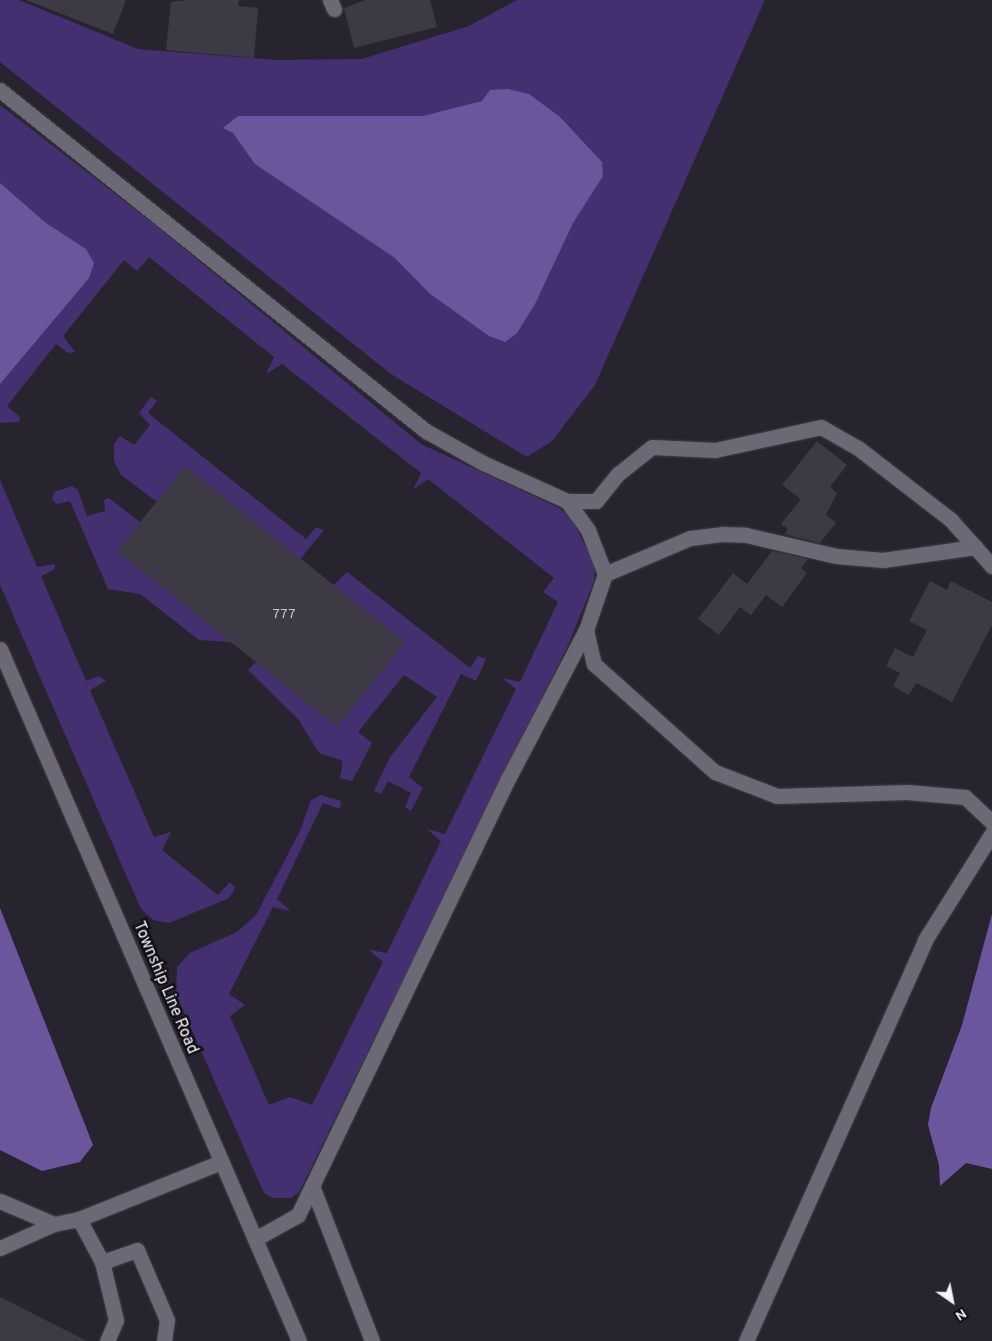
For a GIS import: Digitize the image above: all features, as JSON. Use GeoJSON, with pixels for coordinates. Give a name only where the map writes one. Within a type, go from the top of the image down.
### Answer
{"type":"FeatureCollection","features":[{"type":"Feature","properties":{"kind":"street"},"geometry":{"type":"LineString","coordinates":[[0,90],[426,431],[483,463],[567,500],[596,501],[618,474],[652,447],[715,450],[821,427],[858,448],[951,520],[992,566]]}},
{"type":"Feature","properties":{"kind":"street"},"geometry":{"type":"LineString","coordinates":[[255,1239],[298,1215],[509,777],[586,630],[605,574],[588,530],[567,500]]}},
{"type":"Feature","properties":{"kind":"street"},"geometry":{"type":"LineString","coordinates":[[605,574],[690,538],[722,534],[746,535],[836,556],[883,560],[975,547]]}},
{"type":"Feature","properties":{"kind":"street"},"geometry":{"type":"LineString","coordinates":[[586,630],[594,664],[715,772],[777,796],[907,792],[965,797],[992,822]]}},
{"type":"Feature","properties":{"kind":"street","name":"Township Line Road"},"geometry":{"type":"LineString","coordinates":[[0,649],[299,1341]]}},
{"type":"Feature","properties":{"kind":"street"},"geometry":{"type":"LineString","coordinates":[[746,1341],[925,940],[992,833]]}},
{"type":"Feature","properties":{"kind":"street"},"geometry":{"type":"LineString","coordinates":[[0,1248],[54,1224],[78,1219],[221,1162]]}},
{"type":"Feature","properties":{"kind":"street"},"geometry":{"type":"LineString","coordinates":[[312,1186],[372,1341]]}},
{"type":"Feature","properties":{"kind":"street"},"geometry":{"type":"LineString","coordinates":[[0,1201],[54,1224]]}},
{"type":"Feature","properties":{"kind":"street"},"geometry":{"type":"LineString","coordinates":[[78,1219],[102,1262],[116,1320],[107,1341]]}},
{"type":"Feature","properties":{"kind":"street"},"geometry":{"type":"LineString","coordinates":[[102,1262],[137,1250],[167,1320],[164,1341]]}},
{"type":"Feature","properties":{"kind":"shaded area"},"geometry":{"type":"Polygon","coordinates":[[[0,0],[19,0],[138,49],[276,60],[362,59],[469,26],[517,0],[765,0],[595,385],[552,441],[527,457],[391,374],[0,62],[0,0]]]}},
{"type":"Feature","properties":{"kind":"shaded area"},"geometry":{"type":"Polygon","coordinates":[[[508,89],[529,94],[560,117],[602,162],[603,176],[573,223],[535,304],[517,333],[505,342],[489,336],[429,293],[395,258],[255,164],[233,133],[223,128],[238,116],[423,116],[482,101],[490,90],[508,89]]]}},
{"type":"Feature","properties":{"kind":"shaded area"},"geometry":{"type":"Polygon","coordinates":[[[0,105],[153,223],[421,444],[559,508],[571,518],[595,565],[594,581],[568,645],[299,1192],[291,1198],[273,1198],[264,1193],[176,994],[177,967],[190,953],[237,932],[256,915],[300,831],[311,800],[321,795],[341,801],[340,809],[323,803],[277,899],[291,911],[273,907],[229,994],[245,1005],[230,1016],[269,1105],[290,1097],[312,1105],[383,962],[369,950],[387,953],[441,841],[427,829],[445,834],[516,689],[502,678],[520,682],[558,602],[543,592],[554,578],[428,479],[413,490],[421,473],[282,364],[266,374],[274,357],[149,257],[137,271],[124,260],[63,336],[75,352],[68,353],[56,344],[7,406],[20,417],[19,422],[0,423],[0,105]]]}},
{"type":"Feature","properties":{"kind":"shaded area"},"geometry":{"type":"Polygon","coordinates":[[[0,183],[46,223],[86,249],[94,263],[89,278],[0,384],[0,183]]]}},
{"type":"Feature","properties":{"kind":"shaded area"},"geometry":{"type":"Polygon","coordinates":[[[151,397],[157,401],[148,413],[306,539],[316,527],[324,530],[300,559],[157,502],[121,475],[114,461],[114,444],[120,436],[134,445],[150,425],[139,413],[151,397]]]}},
{"type":"Feature","properties":{"kind":"shaded area"},"geometry":{"type":"Polygon","coordinates":[[[0,480],[37,567],[55,564],[55,569],[41,576],[86,681],[99,676],[106,681],[90,690],[154,837],[171,832],[162,850],[218,895],[230,882],[235,888],[229,898],[169,923],[153,920],[141,909],[0,585],[0,480]]]}},
{"type":"Feature","properties":{"kind":"shaded area"},"geometry":{"type":"Polygon","coordinates":[[[72,486],[78,490],[87,516],[105,511],[104,500],[109,498],[140,522],[231,642],[199,640],[140,594],[108,589],[70,501],[57,504],[52,500],[54,492],[72,486]]]}},
{"type":"Feature","properties":{"kind":"shaded area"},"geometry":{"type":"Polygon","coordinates":[[[347,572],[470,668],[478,656],[486,659],[476,681],[461,674],[409,777],[423,788],[411,811],[405,807],[411,793],[388,781],[381,794],[374,791],[390,757],[437,697],[404,675],[358,732],[372,743],[352,781],[340,778],[343,761],[319,753],[298,719],[248,670],[347,572]]]}},
{"type":"Feature","properties":{"kind":"shaded area"},"geometry":{"type":"Polygon","coordinates":[[[0,908],[93,1145],[80,1162],[42,1171],[0,1150],[0,908]]]}},
{"type":"Feature","properties":{"kind":"shaded area"},"geometry":{"type":"Polygon","coordinates":[[[992,914],[992,1169],[966,1163],[940,1186],[939,1165],[928,1125],[931,1108],[962,1025],[992,914]]]}},
{"type":"Feature","properties":{"kind":"building"},"geometry":{"type":"Polygon","coordinates":[[[26,0],[126,0],[113,34],[26,0]]]}},
{"type":"Feature","properties":{"kind":"building"},"geometry":{"type":"Polygon","coordinates":[[[239,0],[238,6],[258,8],[254,58],[166,50],[171,2],[239,0]]]}},
{"type":"Feature","properties":{"kind":"building"},"geometry":{"type":"Polygon","coordinates":[[[365,0],[430,0],[437,27],[354,48],[344,8],[365,0]]]}},
{"type":"Feature","properties":{"kind":"building"},"geometry":{"type":"Polygon","coordinates":[[[817,441],[847,465],[830,487],[837,493],[826,515],[836,523],[820,543],[784,534],[788,529],[781,524],[801,499],[782,485],[817,441]]]}},
{"type":"Feature","properties":{"kind":"building"},"geometry":{"type":"Polygon","coordinates":[[[185,466],[405,642],[337,727],[117,551],[185,466]]]}},
{"type":"Feature","properties":{"kind":"building"},"geometry":{"type":"Polygon","coordinates":[[[772,551],[808,559],[801,568],[807,573],[782,607],[766,595],[751,615],[740,607],[719,635],[698,619],[733,573],[747,584],[772,551]]]}},
{"type":"Feature","properties":{"kind":"building"},"geometry":{"type":"Polygon","coordinates":[[[930,581],[947,590],[951,581],[992,602],[992,625],[952,702],[916,683],[909,695],[893,686],[900,673],[886,666],[895,648],[913,657],[927,630],[909,621],[930,581]]]}},
{"type":"Feature","properties":{"kind":"building"},"geometry":{"type":"Polygon","coordinates":[[[0,1297],[87,1341],[0,1341],[0,1297]]]}}]}
